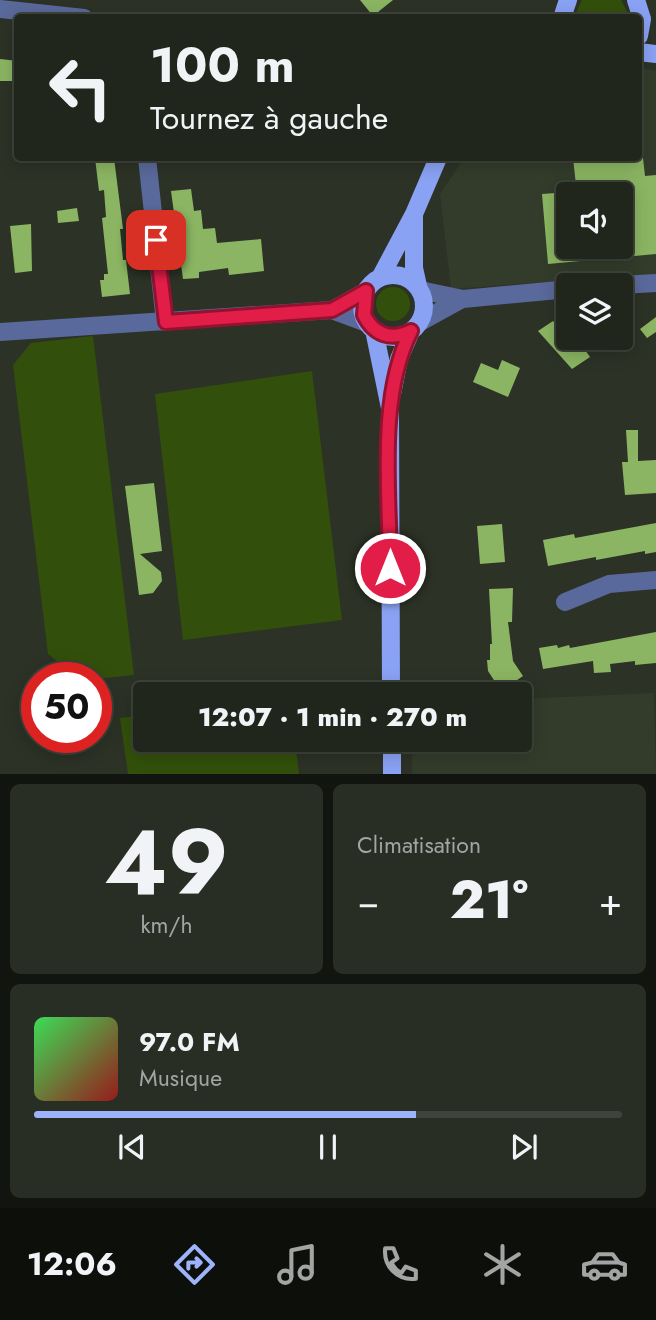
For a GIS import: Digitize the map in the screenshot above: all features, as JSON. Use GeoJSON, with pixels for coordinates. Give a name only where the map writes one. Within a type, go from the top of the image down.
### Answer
{"type":"FeatureCollection","features":[{"type":"Feature","properties":{"kind":"main road"},"geometry":{"type":"LineString","coordinates":[[390,408],[371,326],[362,307],[366,291],[380,278],[414,214],[437,161]]}},
{"type":"Feature","properties":{"kind":"main road"},"geometry":{"type":"LineString","coordinates":[[391,682],[390,408],[399,359],[424,306],[413,253],[414,214]]}},
{"type":"Feature","properties":{"kind":"main road"},"geometry":{"type":"LineString","coordinates":[[380,278],[396,275],[419,288]]}},
{"type":"Feature","properties":{"kind":"main road"},"geometry":{"type":"LineString","coordinates":[[371,326],[392,337],[415,327]]}},
{"type":"Feature","properties":{"kind":"main road"},"geometry":{"type":"LineString","coordinates":[[392,752],[392,774]]}},
{"type":"Feature","properties":{"kind":"street"},"geometry":{"type":"LineString","coordinates":[[0,9],[47,14]]}},
{"type":"Feature","properties":{"kind":"street"},"geometry":{"type":"LineString","coordinates":[[147,161],[166,322]]}},
{"type":"Feature","properties":{"kind":"street"},"geometry":{"type":"LineString","coordinates":[[633,284],[656,283]]}},
{"type":"Feature","properties":{"kind":"street"},"geometry":{"type":"LineString","coordinates":[[419,288],[463,299]]}},
{"type":"Feature","properties":{"kind":"street"},"geometry":{"type":"LineString","coordinates":[[415,327],[444,306],[463,299],[556,290]]}},
{"type":"Feature","properties":{"kind":"street"},"geometry":{"type":"LineString","coordinates":[[0,332],[332,310],[366,291]]}},
{"type":"Feature","properties":{"kind":"street"},"geometry":{"type":"LineString","coordinates":[[332,310],[371,326]]}},
{"type":"Feature","properties":{"kind":"street"},"geometry":{"type":"LineString","coordinates":[[565,602],[609,584],[656,580]]}},
{"type":"Feature","properties":{"kind":"shaded area"},"geometry":{"type":"Polygon","coordinates":[[[642,68],[656,71],[656,274],[556,273],[556,281],[451,289],[440,194],[462,161],[642,161],[642,68]]]}},
{"type":"Feature","properties":{"kind":"shaded area"},"geometry":{"type":"Polygon","coordinates":[[[654,693],[656,774],[412,774],[412,752],[532,752],[532,698],[654,693]]]}},
{"type":"Feature","properties":{"kind":"green space"},"geometry":{"type":"Polygon","coordinates":[[[582,0],[621,0],[628,14],[575,14],[582,0]]]}},
{"type":"Feature","properties":{"kind":"green space"},"geometry":{"type":"Polygon","coordinates":[[[393,287],[405,292],[410,304],[405,316],[393,321],[381,316],[376,304],[381,292],[393,287]]]}},
{"type":"Feature","properties":{"kind":"green space"},"geometry":{"type":"Polygon","coordinates":[[[93,336],[134,675],[112,677],[112,662],[58,662],[48,654],[13,365],[31,343],[93,336]]]}},
{"type":"Feature","properties":{"kind":"green space"},"geometry":{"type":"Polygon","coordinates":[[[312,371],[342,620],[183,640],[155,394],[312,371]]]}},
{"type":"Feature","properties":{"kind":"green space"},"geometry":{"type":"Polygon","coordinates":[[[133,716],[133,752],[296,752],[299,774],[128,774],[120,718],[133,716]]]}},
{"type":"Feature","properties":{"kind":"building"},"geometry":{"type":"Polygon","coordinates":[[[360,0],[393,0],[376,14],[371,14],[360,0]]]}},
{"type":"Feature","properties":{"kind":"building"},"geometry":{"type":"Polygon","coordinates":[[[0,59],[14,61],[14,81],[0,81],[0,59]]]}},
{"type":"Feature","properties":{"kind":"building"},"geometry":{"type":"Polygon","coordinates":[[[643,158],[645,176],[656,175],[656,254],[633,256],[633,182],[576,182],[573,161],[642,161],[643,158]]]}},
{"type":"Feature","properties":{"kind":"building"},"geometry":{"type":"Polygon","coordinates":[[[95,161],[114,161],[123,229],[120,229],[123,260],[126,260],[130,294],[102,297],[100,280],[104,280],[104,274],[108,274],[102,218],[106,217],[104,190],[99,191],[95,161]]]}},
{"type":"Feature","properties":{"kind":"building"},"geometry":{"type":"Polygon","coordinates":[[[191,189],[194,211],[201,210],[203,229],[215,228],[217,243],[261,239],[264,271],[229,275],[228,268],[199,272],[199,278],[183,279],[171,191],[191,189]]]}},
{"type":"Feature","properties":{"kind":"building"},"geometry":{"type":"Polygon","coordinates":[[[556,193],[556,259],[602,259],[548,264],[542,194],[556,193]]]}},
{"type":"Feature","properties":{"kind":"building"},"geometry":{"type":"Polygon","coordinates":[[[77,208],[79,221],[58,223],[57,211],[77,208]]]}},
{"type":"Feature","properties":{"kind":"building"},"geometry":{"type":"Polygon","coordinates":[[[31,224],[32,271],[15,273],[10,226],[31,224]]]}},
{"type":"Feature","properties":{"kind":"building"},"geometry":{"type":"Polygon","coordinates":[[[656,317],[656,332],[647,338],[640,329],[656,317]]]}},
{"type":"Feature","properties":{"kind":"building"},"geometry":{"type":"Polygon","coordinates":[[[553,321],[556,325],[556,350],[585,350],[590,357],[572,369],[538,331],[553,321]]]}},
{"type":"Feature","properties":{"kind":"building"},"geometry":{"type":"Polygon","coordinates":[[[502,360],[520,368],[508,397],[473,382],[481,363],[498,370],[502,360]]]}},
{"type":"Feature","properties":{"kind":"building"},"geometry":{"type":"Polygon","coordinates":[[[626,430],[638,430],[638,461],[656,460],[656,493],[625,495],[622,462],[628,462],[626,430]]]}},
{"type":"Feature","properties":{"kind":"building"},"geometry":{"type":"Polygon","coordinates":[[[154,483],[162,551],[140,554],[161,572],[162,581],[153,593],[139,595],[125,486],[154,483]]]}},
{"type":"Feature","properties":{"kind":"building"},"geometry":{"type":"Polygon","coordinates":[[[656,523],[656,552],[645,554],[645,551],[596,560],[596,557],[548,566],[543,540],[574,534],[575,538],[656,523]]]}},
{"type":"Feature","properties":{"kind":"building"},"geometry":{"type":"Polygon","coordinates":[[[502,524],[505,562],[480,564],[477,526],[502,524]]]}},
{"type":"Feature","properties":{"kind":"building"},"geometry":{"type":"Polygon","coordinates":[[[513,588],[512,622],[508,622],[513,661],[523,676],[514,682],[495,682],[488,671],[487,660],[490,660],[492,644],[489,589],[513,588]]]}},
{"type":"Feature","properties":{"kind":"building"},"geometry":{"type":"Polygon","coordinates":[[[656,632],[656,663],[635,665],[635,661],[610,664],[611,672],[594,673],[593,661],[543,669],[539,648],[569,645],[570,648],[656,632]]]}},
{"type":"Feature","properties":{"kind":"route"},"geometry":{"type":"LineString","coordinates":[[156,240],[166,322],[332,310],[366,291],[362,307],[374,330],[392,337],[411,331],[399,359],[390,408],[390,568]]}}]}
